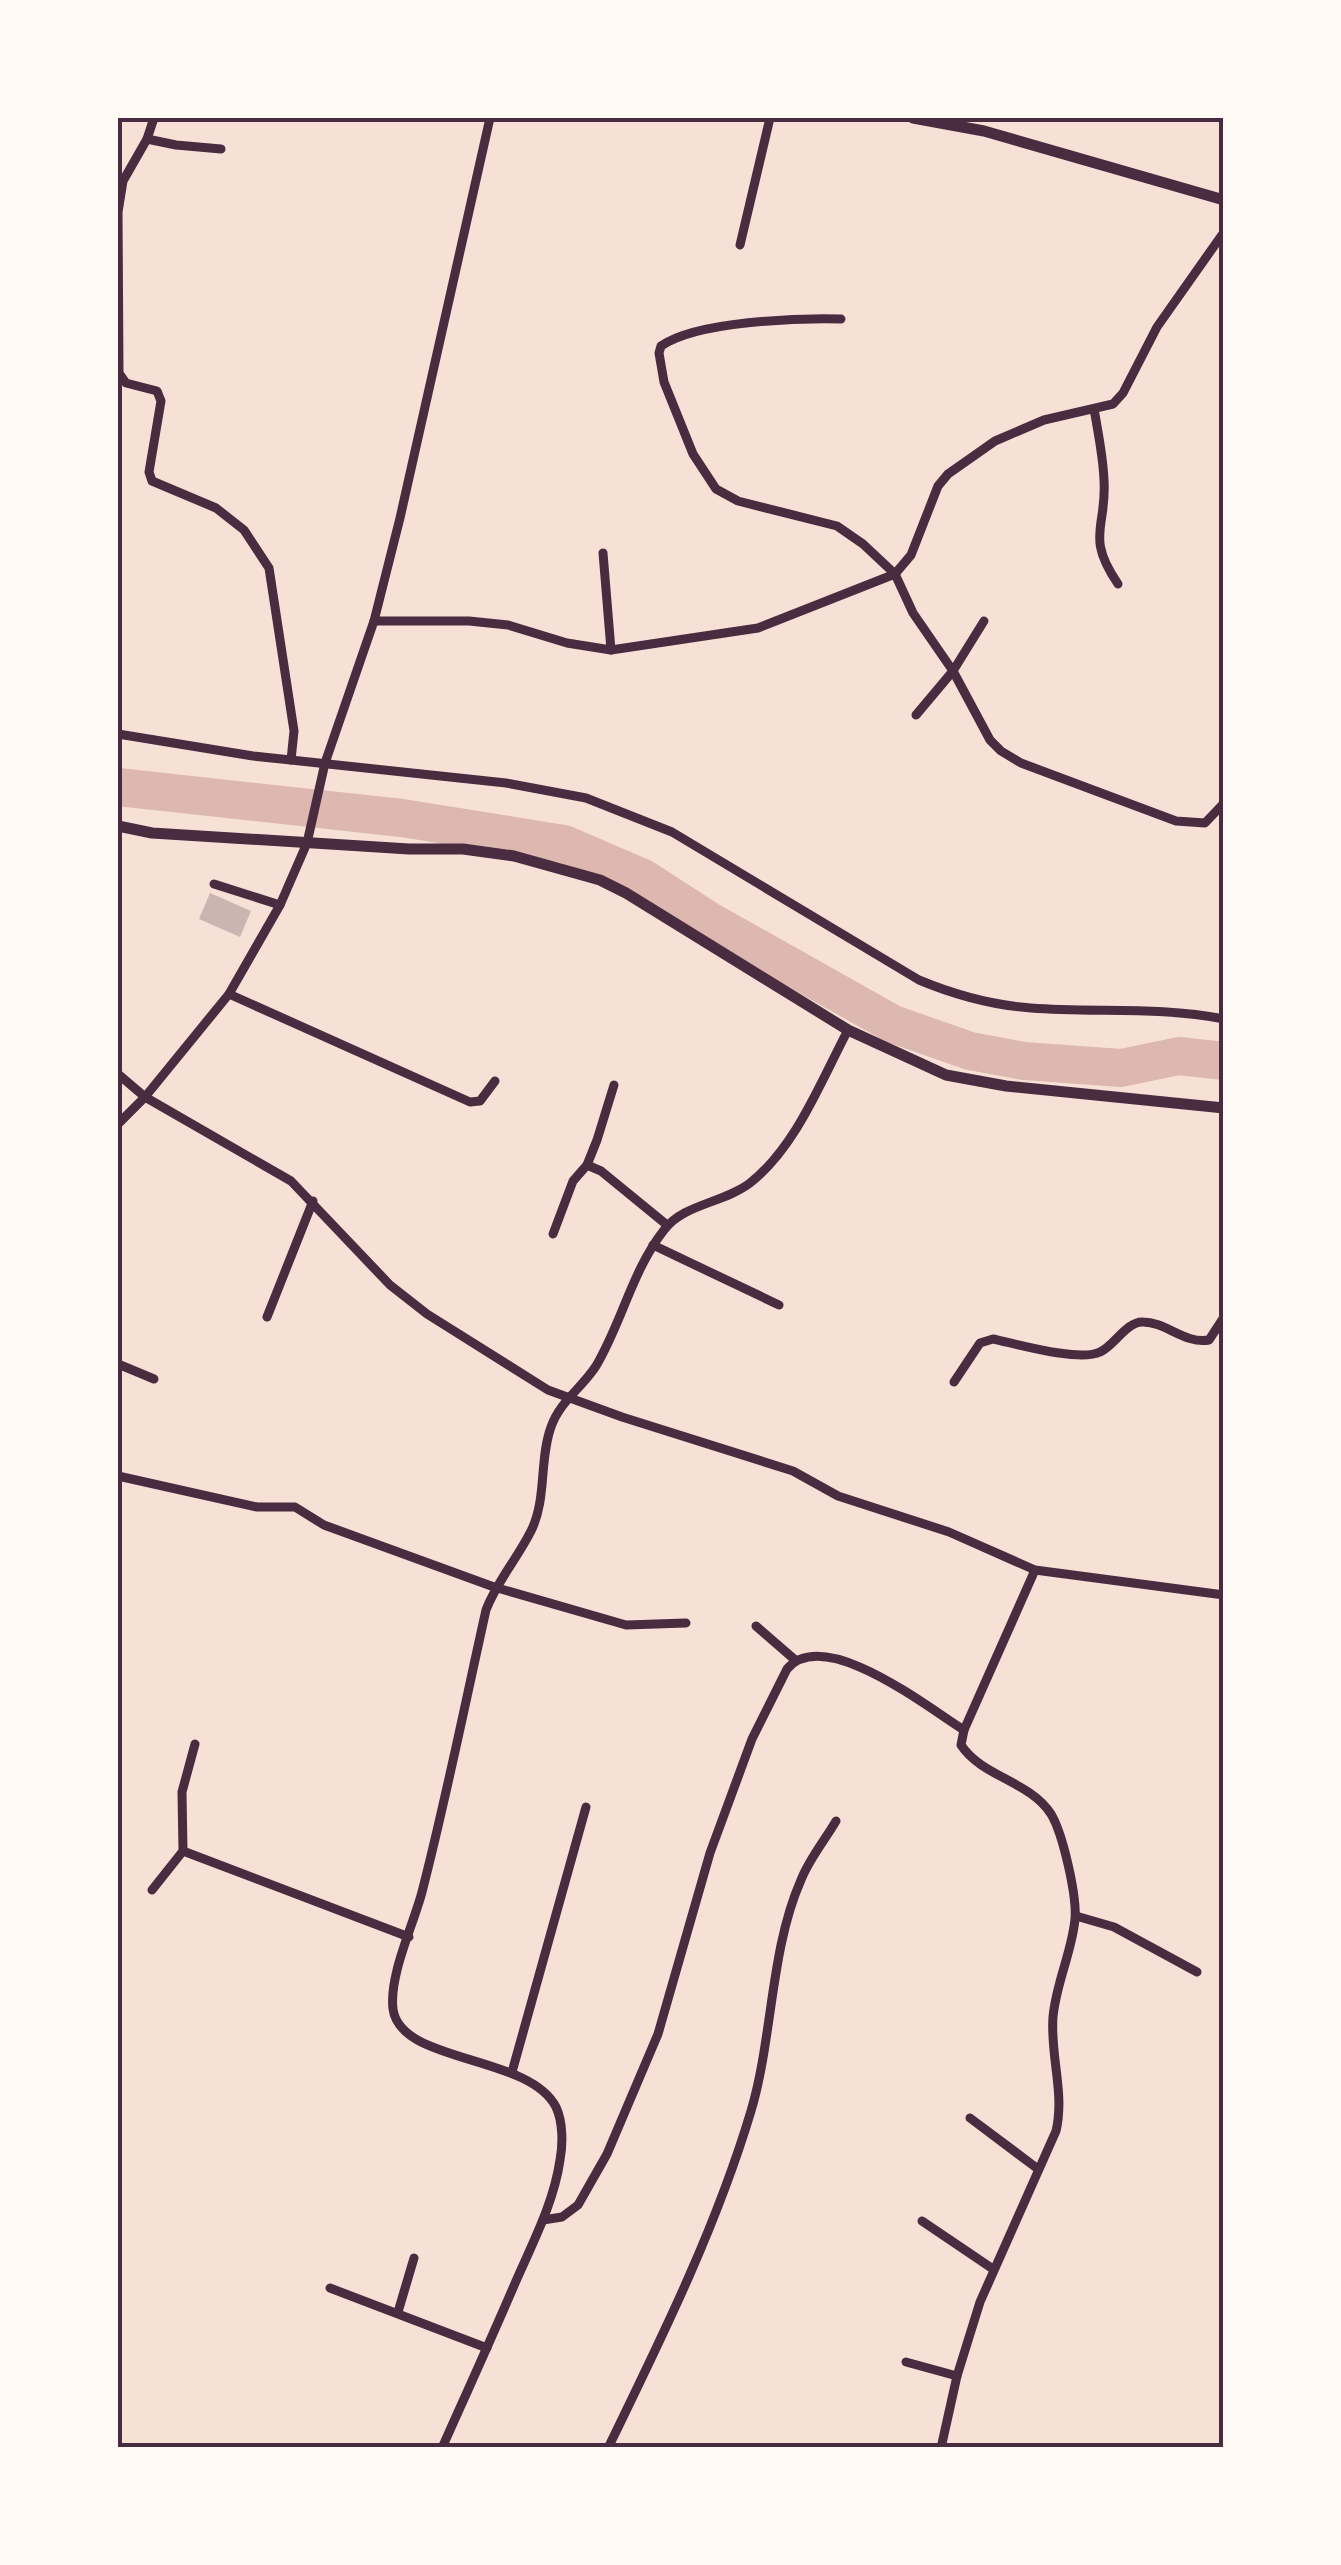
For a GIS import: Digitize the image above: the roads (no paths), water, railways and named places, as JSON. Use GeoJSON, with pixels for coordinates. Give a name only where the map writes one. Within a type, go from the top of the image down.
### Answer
{"type":"FeatureCollection","features":[{"type":"Feature","properties":{"kind":"street"},"geometry":{"type":"LineString","coordinates":[[154,118],[123,181],[118,212],[119,373],[126,383],[157,391],[161,400],[149,472],[152,481],[216,508],[244,530],[269,568],[294,730],[291,760]]}},
{"type":"Feature","properties":{"kind":"street"},"geometry":{"type":"LineString","coordinates":[[118,1124],[229,994],[280,905],[307,843],[325,763],[374,621],[400,518],[490,118]]}},
{"type":"Feature","properties":{"kind":"street"},"geometry":{"type":"LineString","coordinates":[[740,244],[770,118]]}},
{"type":"Feature","properties":{"kind":"street"},"geometry":{"type":"LineString","coordinates":[[912,118],[984,130],[1224,200]]}},
{"type":"Feature","properties":{"kind":"street"},"geometry":{"type":"LineString","coordinates":[[147,138],[221,149]]}},
{"type":"Feature","properties":{"kind":"street"},"geometry":{"type":"LineString","coordinates":[[374,621],[468,620],[508,625],[567,643],[611,650],[758,628],[895,574],[910,554],[938,486],[973,454],[1044,420],[1112,404],[1123,393],[1157,327],[1224,232]]}},
{"type":"Feature","properties":{"kind":"street"},"geometry":{"type":"LineString","coordinates":[[841,319],[780,318],[687,334],[661,346],[658,353],[664,382],[693,454],[716,489],[738,501],[837,526],[864,544],[895,574],[913,614],[953,671],[990,740],[1021,764],[1176,821],[1205,823],[1224,803]]}},
{"type":"Feature","properties":{"kind":"street"},"geometry":{"type":"LineString","coordinates":[[1094,409],[1104,482],[1098,540],[1102,560],[1118,584]]}},
{"type":"Feature","properties":{"kind":"street"},"geometry":{"type":"LineString","coordinates":[[603,553],[611,650]]}},
{"type":"Feature","properties":{"kind":"street"},"geometry":{"type":"LineString","coordinates":[[916,716],[953,671],[984,621]]}},
{"type":"Feature","properties":{"kind":"street"},"geometry":{"type":"LineString","coordinates":[[118,734],[198,749],[520,785],[586,798],[672,832],[918,980],[956,995],[1032,1008],[1140,1010],[1224,1019]]}},
{"type":"Feature","properties":{"kind":"street"},"geometry":{"type":"LineString","coordinates":[[118,826],[152,832],[514,856],[600,880],[626,893],[848,1030],[918,1064],[968,1080],[1224,1108]]}},
{"type":"Feature","properties":{"kind":"street"},"geometry":{"type":"LineString","coordinates":[[214,884],[280,905]]}},
{"type":"Feature","properties":{"kind":"street"},"geometry":{"type":"LineString","coordinates":[[229,994],[470,1102],[480,1101],[495,1080]]}},
{"type":"Feature","properties":{"kind":"street"},"geometry":{"type":"LineString","coordinates":[[442,2448],[543,2220],[560,2160],[562,2129],[556,2106],[540,2090],[512,2072],[408,2035],[393,2012],[394,1991],[486,1610],[494,1587],[532,1530],[552,1423],[566,1398],[595,1366],[653,1245],[667,1224],[690,1210],[728,1198],[774,1160],[848,1030]]}},
{"type":"Feature","properties":{"kind":"street"},"geometry":{"type":"LineString","coordinates":[[118,1074],[145,1096],[292,1181],[390,1286],[518,1373],[566,1398],[793,1470],[838,1496],[949,1532],[1035,1570],[1224,1595]]}},
{"type":"Feature","properties":{"kind":"street"},"geometry":{"type":"LineString","coordinates":[[553,1234],[573,1181],[587,1165],[614,1084]]}},
{"type":"Feature","properties":{"kind":"street"},"geometry":{"type":"LineString","coordinates":[[587,1165],[601,1171],[667,1224]]}},
{"type":"Feature","properties":{"kind":"street"},"geometry":{"type":"LineString","coordinates":[[267,1317],[312,1201]]}},
{"type":"Feature","properties":{"kind":"street"},"geometry":{"type":"LineString","coordinates":[[653,1245],[779,1305]]}},
{"type":"Feature","properties":{"kind":"street"},"geometry":{"type":"LineString","coordinates":[[954,1382],[980,1343],[993,1339],[1079,1355],[1098,1354],[1135,1323],[1146,1321],[1196,1342],[1209,1340],[1224,1317]]}},
{"type":"Feature","properties":{"kind":"street"},"geometry":{"type":"LineString","coordinates":[[118,1364],[154,1379]]}},
{"type":"Feature","properties":{"kind":"street"},"geometry":{"type":"LineString","coordinates":[[118,1476],[256,1507],[295,1507],[324,1525],[494,1587],[626,1625],[686,1623]]}},
{"type":"Feature","properties":{"kind":"street"},"geometry":{"type":"LineString","coordinates":[[942,2448],[957,2376],[993,2268],[1060,2114],[1053,2018],[1076,1916],[1065,1851],[1050,1812],[1037,1799],[970,1759],[960,1745],[1035,1570]]}},
{"type":"Feature","properties":{"kind":"street"},"geometry":{"type":"LineString","coordinates":[[756,1626],[794,1660]]}},
{"type":"Feature","properties":{"kind":"street"},"geometry":{"type":"LineString","coordinates":[[543,2220],[562,2218],[578,2205],[607,2154],[658,2034],[710,1854],[752,1739],[786,1669],[794,1660],[821,1654],[846,1660],[964,1730]]}},
{"type":"Feature","properties":{"kind":"street"},"geometry":{"type":"LineString","coordinates":[[152,1890],[183,1851],[182,1792],[195,1744]]}},
{"type":"Feature","properties":{"kind":"street"},"geometry":{"type":"LineString","coordinates":[[512,2072],[586,1807]]}},
{"type":"Feature","properties":{"kind":"street"},"geometry":{"type":"LineString","coordinates":[[608,2448],[680,2300],[733,2172],[760,2083],[786,1927],[801,1879],[836,1821]]}},
{"type":"Feature","properties":{"kind":"street"},"geometry":{"type":"LineString","coordinates":[[183,1851],[409,1936]]}},
{"type":"Feature","properties":{"kind":"street"},"geometry":{"type":"LineString","coordinates":[[1076,1916],[1114,1927],[1197,1972]]}},
{"type":"Feature","properties":{"kind":"street"},"geometry":{"type":"LineString","coordinates":[[970,2118],[1038,2170]]}},
{"type":"Feature","properties":{"kind":"street"},"geometry":{"type":"LineString","coordinates":[[922,2221],[993,2268]]}},
{"type":"Feature","properties":{"kind":"street"},"geometry":{"type":"LineString","coordinates":[[398,2312],[414,2258]]}},
{"type":"Feature","properties":{"kind":"street"},"geometry":{"type":"LineString","coordinates":[[330,2288],[486,2348]]}},
{"type":"Feature","properties":{"kind":"street"},"geometry":{"type":"LineString","coordinates":[[906,2362],[957,2376]]}},
{"type":"Feature","properties":{"kind":"waterway"},"geometry":{"type":"LineString","coordinates":[[118,787],[402,818],[564,844],[643,878],[708,920],[893,1024],[970,1051],[1024,1061],[1121,1068],[1179,1056],[1224,1061]]}}]}
